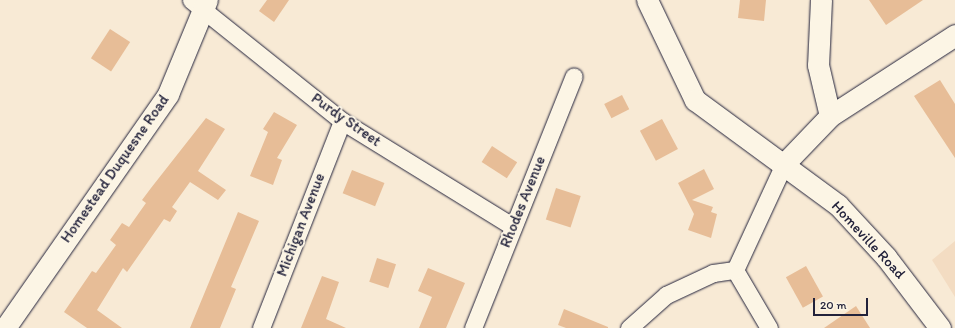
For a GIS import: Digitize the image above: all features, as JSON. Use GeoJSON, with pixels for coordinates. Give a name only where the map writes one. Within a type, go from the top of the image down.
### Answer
{"type":"FeatureCollection","features":[{"type":"Feature","properties":{"kind":"street"},"geometry":{"type":"LineString","coordinates":[[647,0],[695,100],[732,131],[784,164]]}},
{"type":"Feature","properties":{"kind":"street"},"geometry":{"type":"LineString","coordinates":[[821,0],[818,65],[830,116]]}},
{"type":"Feature","properties":{"kind":"street","name":"Purdy Street"},"geometry":{"type":"LineString","coordinates":[[201,3],[342,121],[512,226]]}},
{"type":"Feature","properties":{"kind":"street","name":"Homestead Duquesne Road"},"geometry":{"type":"LineString","coordinates":[[5,328],[168,94],[201,3]]}},
{"type":"Feature","properties":{"kind":"street"},"geometry":{"type":"LineString","coordinates":[[735,270],[784,164],[830,116],[955,35]]}},
{"type":"Feature","properties":{"kind":"street","name":"Rhodes Avenue"},"geometry":{"type":"LineString","coordinates":[[473,328],[512,226],[574,76]]}},
{"type":"Feature","properties":{"kind":"street","name":"Michigan Avenue"},"geometry":{"type":"LineString","coordinates":[[261,328],[342,121]]}},
{"type":"Feature","properties":{"kind":"street","name":"Homeville Road"},"geometry":{"type":"LineString","coordinates":[[784,164],[843,211],[886,256],[940,328]]}},
{"type":"Feature","properties":{"kind":"street"},"geometry":{"type":"LineString","coordinates":[[629,328],[666,294],[713,273],[735,270]]}},
{"type":"Feature","properties":{"kind":"street"},"geometry":{"type":"LineString","coordinates":[[735,270],[769,328]]}},
{"type":"Feature","properties":{"kind":"shaded area"},"geometry":{"type":"Polygon","coordinates":[[[955,241],[955,297],[932,260],[955,241]]]}},
{"type":"Feature","properties":{"kind":"building"},"geometry":{"type":"Polygon","coordinates":[[[267,0],[289,0],[274,22],[259,11],[267,0]]]}},
{"type":"Feature","properties":{"kind":"building"},"geometry":{"type":"Polygon","coordinates":[[[740,0],[766,0],[764,21],[738,18],[740,0]]]}},
{"type":"Feature","properties":{"kind":"building"},"geometry":{"type":"Polygon","coordinates":[[[869,0],[923,0],[886,25],[869,0]]]}},
{"type":"Feature","properties":{"kind":"building"},"geometry":{"type":"Polygon","coordinates":[[[110,29],[130,42],[111,71],[91,58],[110,29]]]}},
{"type":"Feature","properties":{"kind":"building"},"geometry":{"type":"Polygon","coordinates":[[[940,80],[955,104],[955,158],[914,96],[940,80]]]}},
{"type":"Feature","properties":{"kind":"building"},"geometry":{"type":"Polygon","coordinates":[[[622,95],[629,109],[611,118],[604,104],[622,95]]]}},
{"type":"Feature","properties":{"kind":"building"},"geometry":{"type":"Polygon","coordinates":[[[274,112],[297,125],[277,158],[282,160],[273,185],[250,176],[268,132],[263,129],[274,112]]]}},
{"type":"Feature","properties":{"kind":"building"},"geometry":{"type":"Polygon","coordinates":[[[206,118],[225,129],[198,171],[226,190],[218,200],[190,182],[172,207],[177,211],[170,222],[164,219],[127,272],[123,268],[97,310],[122,328],[87,328],[64,312],[92,271],[96,273],[116,245],[110,240],[122,223],[129,227],[146,203],[142,200],[206,118]]]}},
{"type":"Feature","properties":{"kind":"building"},"geometry":{"type":"Polygon","coordinates":[[[662,119],[678,149],[656,161],[640,131],[662,119]]]}},
{"type":"Feature","properties":{"kind":"building"},"geometry":{"type":"Polygon","coordinates":[[[492,146],[517,162],[507,178],[482,162],[492,146]]]}},
{"type":"Feature","properties":{"kind":"building"},"geometry":{"type":"Polygon","coordinates":[[[704,169],[714,189],[692,200],[713,207],[711,212],[717,214],[711,238],[688,230],[694,214],[678,183],[704,169]]]}},
{"type":"Feature","properties":{"kind":"building"},"geometry":{"type":"Polygon","coordinates":[[[352,170],[384,183],[375,206],[343,193],[352,170]]]}},
{"type":"Feature","properties":{"kind":"building"},"geometry":{"type":"Polygon","coordinates":[[[556,188],[581,196],[571,227],[546,219],[556,188]]]}},
{"type":"Feature","properties":{"kind":"building"},"geometry":{"type":"Polygon","coordinates":[[[238,212],[259,221],[231,287],[236,289],[220,328],[190,328],[238,212]]]}},
{"type":"Feature","properties":{"kind":"building"},"geometry":{"type":"Polygon","coordinates":[[[377,258],[396,264],[388,288],[369,282],[377,258]]]}},
{"type":"Feature","properties":{"kind":"building"},"geometry":{"type":"Polygon","coordinates":[[[806,266],[823,297],[803,308],[786,277],[806,266]]]}},
{"type":"Feature","properties":{"kind":"building"},"geometry":{"type":"Polygon","coordinates":[[[428,268],[465,283],[446,328],[419,328],[432,297],[418,291],[428,268]]]}},
{"type":"Feature","properties":{"kind":"building"},"geometry":{"type":"Polygon","coordinates":[[[322,276],[339,282],[326,319],[346,328],[301,328],[322,276]]]}},
{"type":"Feature","properties":{"kind":"building"},"geometry":{"type":"Polygon","coordinates":[[[856,306],[870,328],[824,328],[856,306]]]}},
{"type":"Feature","properties":{"kind":"building"},"geometry":{"type":"Polygon","coordinates":[[[564,309],[608,328],[566,328],[558,325],[564,309]]]}}]}
